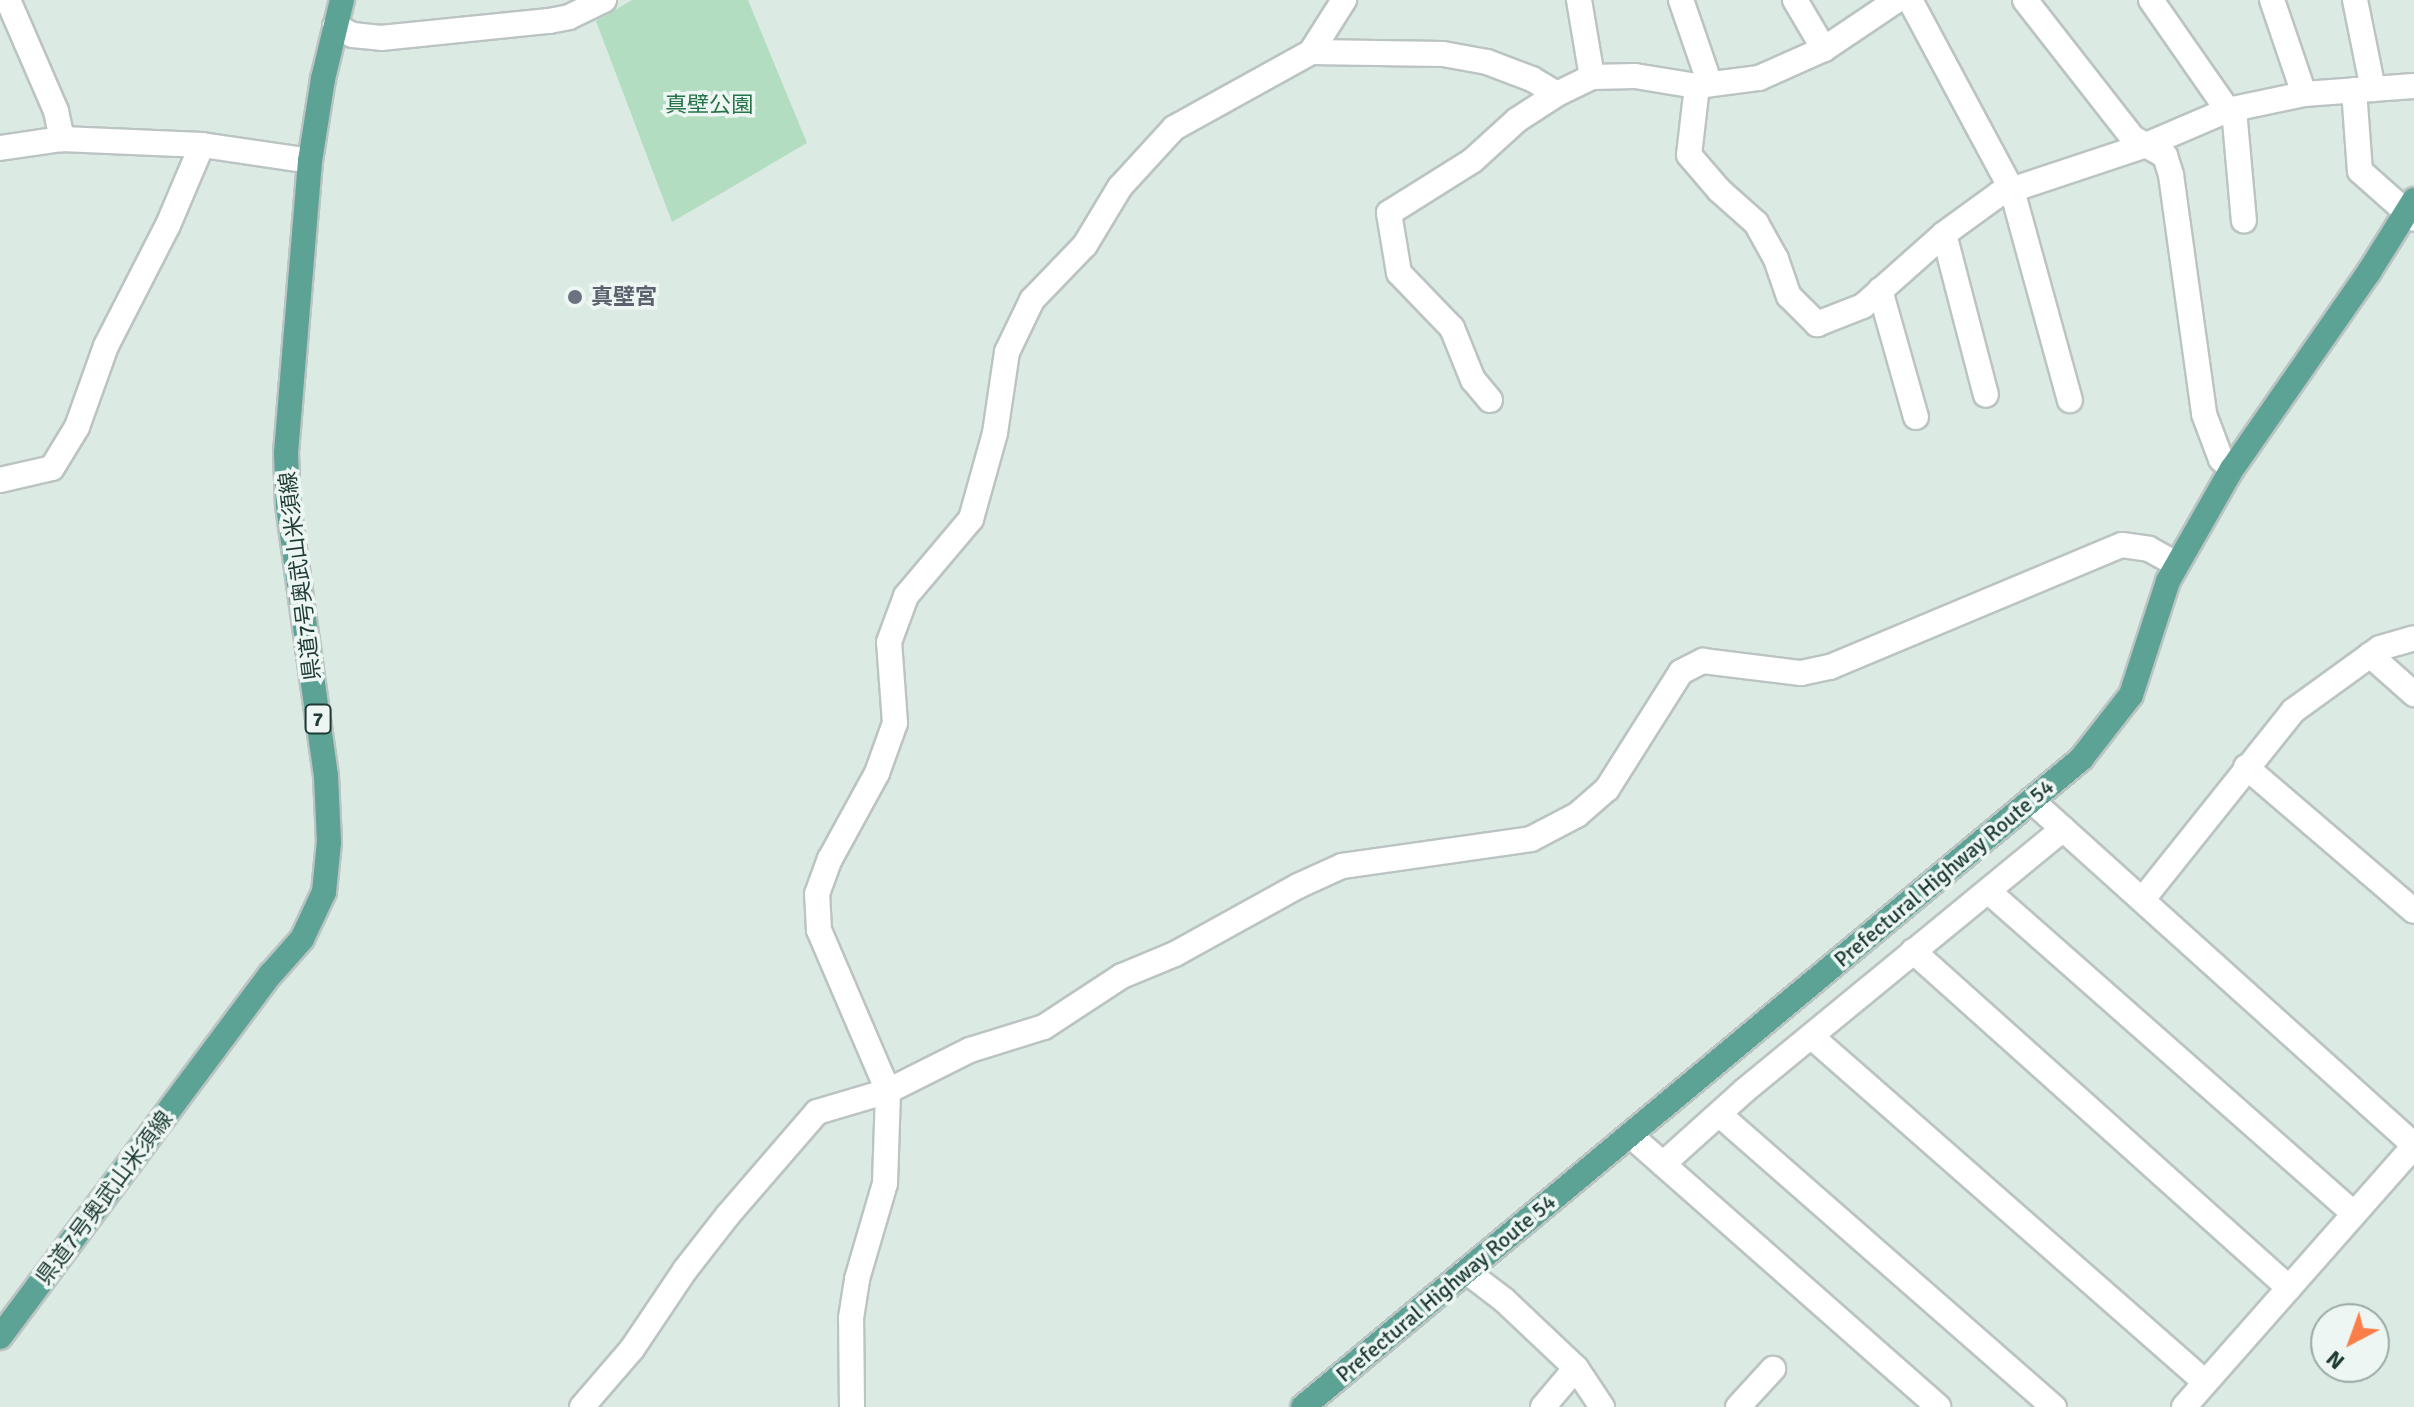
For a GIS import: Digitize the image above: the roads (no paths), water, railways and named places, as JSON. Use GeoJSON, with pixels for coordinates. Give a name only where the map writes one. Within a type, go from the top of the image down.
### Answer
{"type":"FeatureCollection","features":[{"type":"Feature","properties":{"kind":"main road","name":"県道7号奥武山米須線"},"geometry":{"type":"LineString","coordinates":[[0,1337],[271,974],[302,939],[324,892],[329,842],[326,776],[288,505],[286,453],[310,161],[342,0]]}},
{"type":"Feature","properties":{"kind":"main road","name":"Prefectural Highway Route 54"},"geometry":{"type":"LineString","coordinates":[[1303,1407],[2081,759],[2131,695],[2176,564],[2232,469],[2412,211]]}},
{"type":"Feature","properties":{"kind":"street"},"geometry":{"type":"LineString","coordinates":[[8,0],[56,111],[62,139]]}},
{"type":"Feature","properties":{"kind":"street"},"geometry":{"type":"LineString","coordinates":[[335,26],[353,35],[381,38],[549,21],[569,17],[604,0]]}},
{"type":"Feature","properties":{"kind":"street"},"geometry":{"type":"LineString","coordinates":[[852,1407],[851,1318],[857,1279],[885,1183],[888,1091],[819,930],[817,894],[830,859],[877,773],[895,723],[889,642],[906,596],[971,519],[995,433],[1007,352],[1032,300],[1085,245],[1120,187],[1174,128],[1311,52],[1344,0]]}},
{"type":"Feature","properties":{"kind":"street"},"geometry":{"type":"LineString","coordinates":[[1579,0],[1592,77]]}},
{"type":"Feature","properties":{"kind":"street"},"geometry":{"type":"LineString","coordinates":[[1681,0],[1704,85],[1689,155],[1719,190],[1756,223],[1776,259],[1789,296],[1817,324],[1863,306],[1944,234],[1999,194],[2146,145],[2228,110],[2304,94],[2414,86]]}},
{"type":"Feature","properties":{"kind":"street"},"geometry":{"type":"LineString","coordinates":[[1795,0],[1824,49]]}},
{"type":"Feature","properties":{"kind":"street"},"geometry":{"type":"LineString","coordinates":[[1490,400],[1473,380],[1452,328],[1399,273],[1389,213],[1472,161],[1517,120],[1557,94],[1592,77],[1635,76],[1704,85],[1759,78],[1824,49],[1897,0]]}},
{"type":"Feature","properties":{"kind":"street"},"geometry":{"type":"LineString","coordinates":[[1910,0],[2012,190],[2070,400]]}},
{"type":"Feature","properties":{"kind":"street"},"geometry":{"type":"LineString","coordinates":[[2025,0],[2030,11],[2133,138],[2165,156],[2171,175],[2204,414],[2221,459],[2232,469]]}},
{"type":"Feature","properties":{"kind":"street"},"geometry":{"type":"LineString","coordinates":[[2151,0],[2235,121],[2244,221]]}},
{"type":"Feature","properties":{"kind":"street"},"geometry":{"type":"LineString","coordinates":[[2272,0],[2304,94]]}},
{"type":"Feature","properties":{"kind":"street"},"geometry":{"type":"LineString","coordinates":[[2355,0],[2364,90],[2360,171],[2412,211]]}},
{"type":"Feature","properties":{"kind":"street"},"geometry":{"type":"LineString","coordinates":[[1311,52],[1443,54],[1487,62],[1532,79],[1557,94]]}},
{"type":"Feature","properties":{"kind":"street"},"geometry":{"type":"LineString","coordinates":[[0,148],[62,139],[202,145],[310,161]]}},
{"type":"Feature","properties":{"kind":"street"},"geometry":{"type":"LineString","coordinates":[[0,480],[52,468],[77,427],[106,346],[168,225],[202,145]]}},
{"type":"Feature","properties":{"kind":"street"},"geometry":{"type":"LineString","coordinates":[[1944,234],[1986,395]]}},
{"type":"Feature","properties":{"kind":"street"},"geometry":{"type":"LineString","coordinates":[[1880,290],[1916,417]]}},
{"type":"Feature","properties":{"kind":"street"},"geometry":{"type":"LineString","coordinates":[[582,1407],[632,1349],[685,1270],[728,1215],[817,1112],[888,1091],[970,1050],[1044,1027],[1122,976],[1175,954],[1298,886],[1342,866],[1507,845],[1543,833],[1577,815],[1607,789],[1681,672],[1703,661],[1801,673],[1830,667],[2122,545],[2149,549],[2176,564]]}},
{"type":"Feature","properties":{"kind":"street"},"geometry":{"type":"LineString","coordinates":[[2143,899],[2293,711],[2380,648],[2414,638]]}},
{"type":"Feature","properties":{"kind":"street"},"geometry":{"type":"LineString","coordinates":[[2370,655],[2414,694]]}},
{"type":"Feature","properties":{"kind":"street"},"geometry":{"type":"LineString","coordinates":[[2246,767],[2414,911]]}},
{"type":"Feature","properties":{"kind":"street"},"geometry":{"type":"LineString","coordinates":[[2031,800],[2414,1145],[2184,1407]]}},
{"type":"Feature","properties":{"kind":"street"},"geometry":{"type":"LineString","coordinates":[[1663,1164],[1913,951],[2063,829]]}},
{"type":"Feature","properties":{"kind":"street"},"geometry":{"type":"LineString","coordinates":[[1988,891],[2354,1214]]}},
{"type":"Feature","properties":{"kind":"street"},"geometry":{"type":"LineString","coordinates":[[1913,951],[2289,1288]]}},
{"type":"Feature","properties":{"kind":"street"},"geometry":{"type":"LineString","coordinates":[[1812,1037],[2205,1382]]}},
{"type":"Feature","properties":{"kind":"street"},"geometry":{"type":"LineString","coordinates":[[1720,1115],[2054,1407]]}},
{"type":"Feature","properties":{"kind":"street"},"geometry":{"type":"LineString","coordinates":[[1630,1135],[1938,1407]]}},
{"type":"Feature","properties":{"kind":"street"},"geometry":{"type":"LineString","coordinates":[[1466,1271],[1504,1300],[1576,1368],[1602,1407]]}},
{"type":"Feature","properties":{"kind":"street"},"geometry":{"type":"LineString","coordinates":[[1543,1407],[1576,1368]]}},
{"type":"Feature","properties":{"kind":"street"},"geometry":{"type":"LineString","coordinates":[[1738,1407],[1773,1369]]}},
{"type":"Feature","properties":{"kind":"place","name":"真壁宮"},"geometry":{"type":"Point","coordinates":[575,297]}},
{"type":"Feature","properties":{"kind":"park label","name":"真壁公園"},"geometry":{"type":"Point","coordinates":[709,105]}}]}
